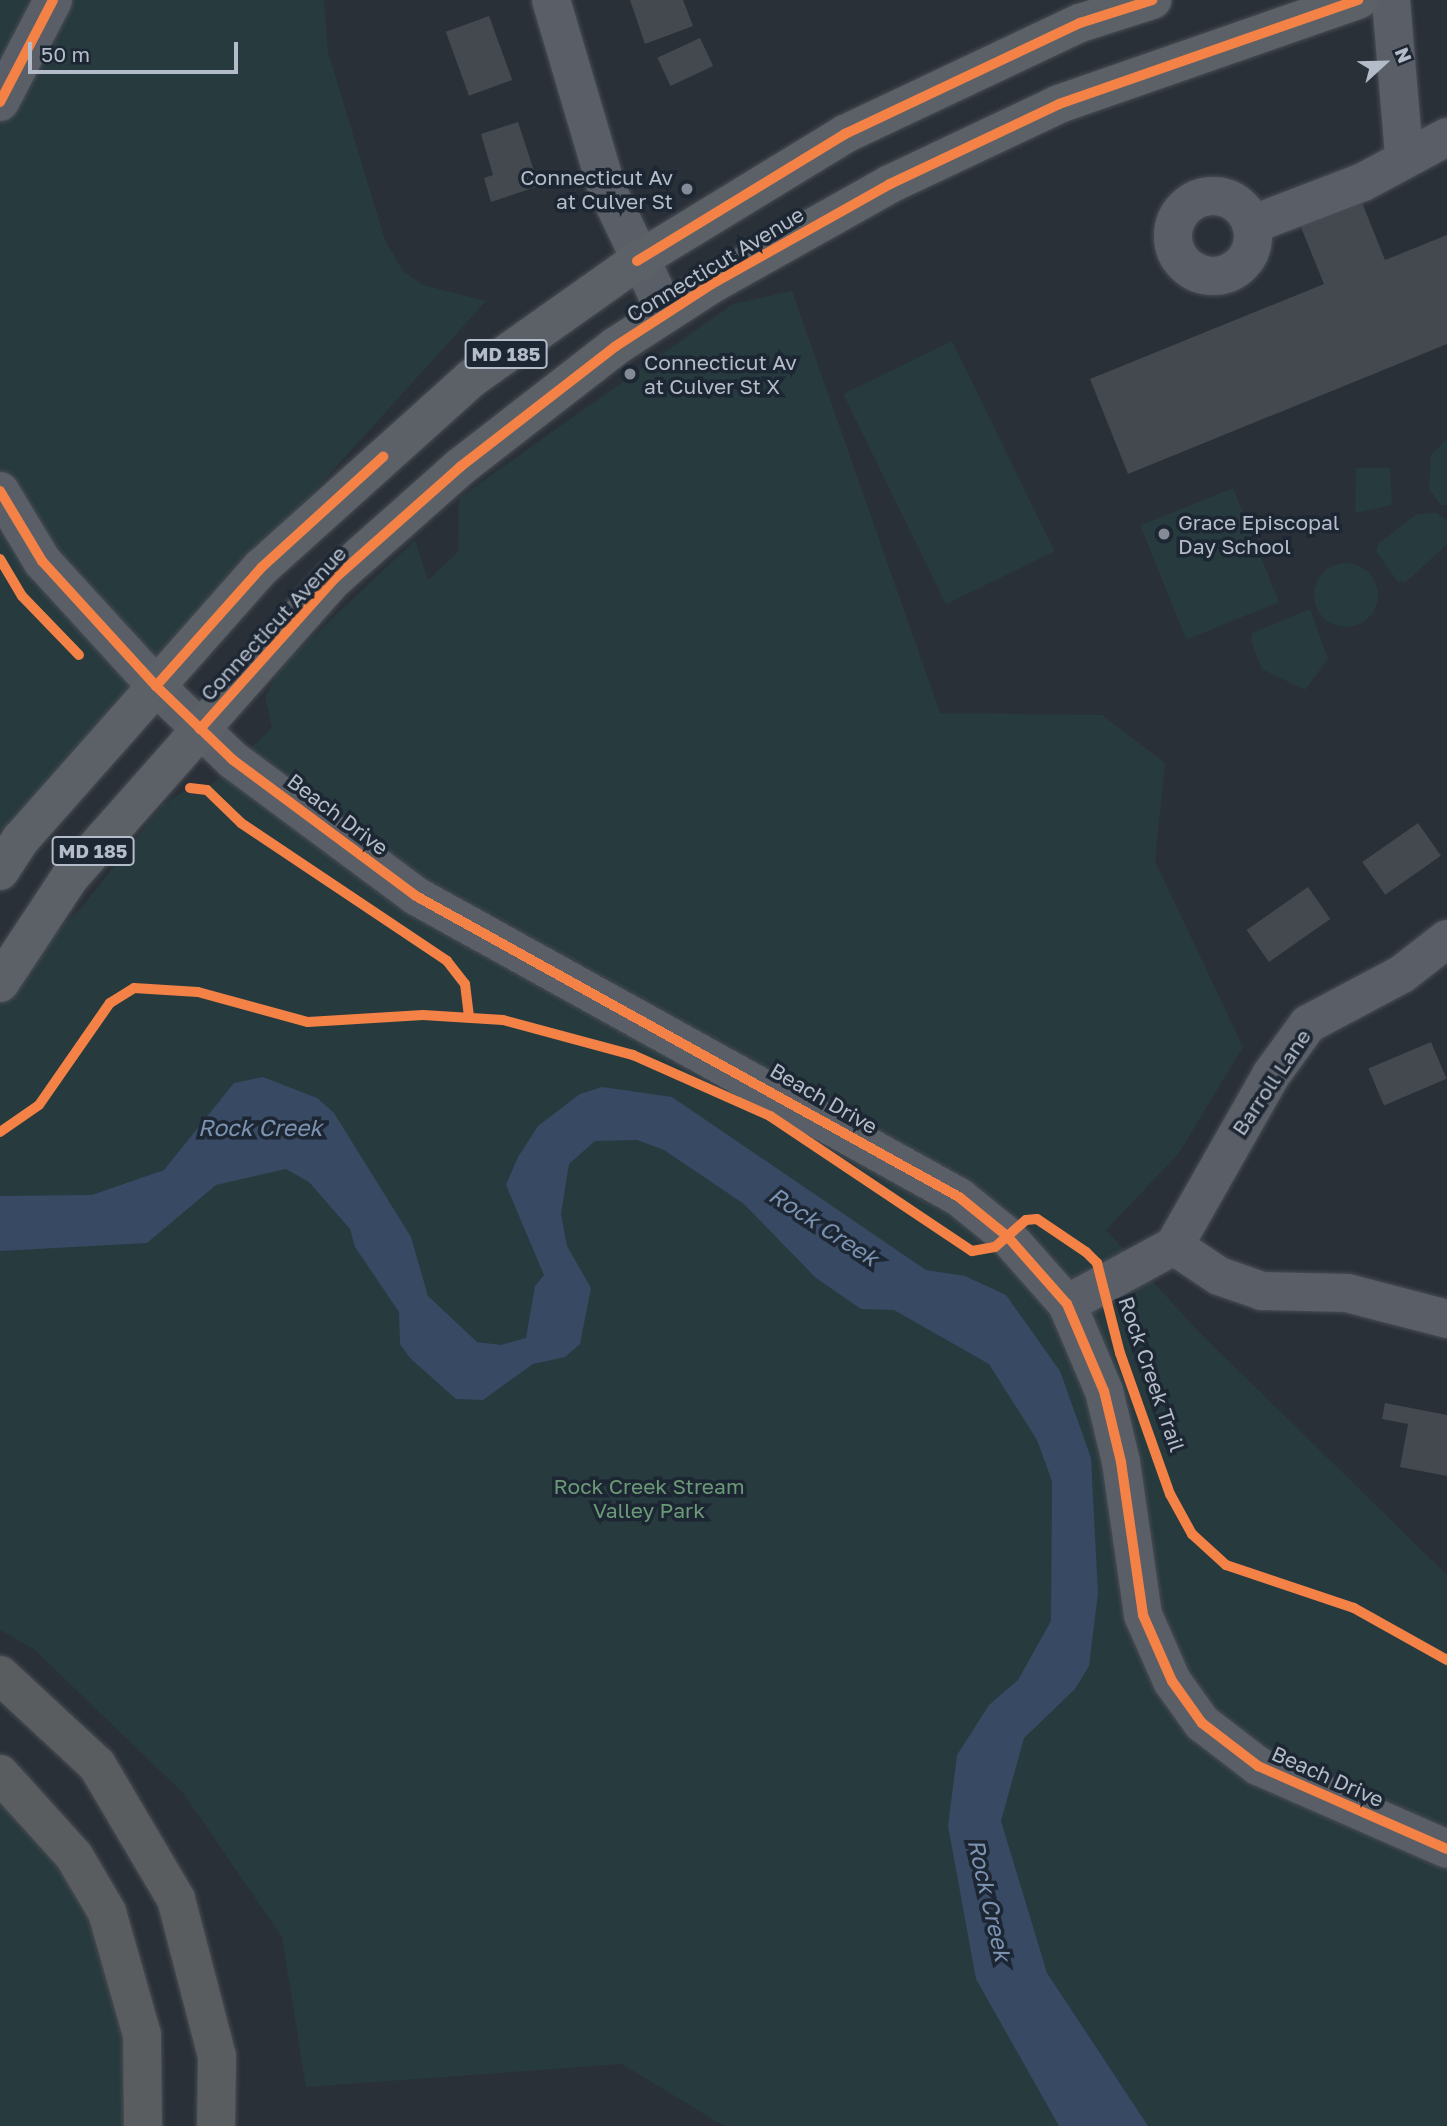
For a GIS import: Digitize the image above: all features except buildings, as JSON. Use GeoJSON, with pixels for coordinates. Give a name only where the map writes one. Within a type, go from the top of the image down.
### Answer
{"type":"FeatureCollection","features":[{"type":"Feature","properties":{"kind":"highway"},"geometry":{"type":"LineString","coordinates":[[0,1675],[97,1765],[176,1899],[216,2056],[216,2126]]}},
{"type":"Feature","properties":{"kind":"highway"},"geometry":{"type":"LineString","coordinates":[[0,1774],[74,1856],[107,1912],[142,2035],[143,2126]]}},
{"type":"Feature","properties":{"kind":"main road","name":"Connecticut Avenue"},"geometry":{"type":"LineString","coordinates":[[0,871],[262,567],[472,378],[637,261],[845,134],[1080,23],[1152,0]]}},
{"type":"Feature","properties":{"kind":"main road","name":"Connecticut Avenue"},"geometry":{"type":"LineString","coordinates":[[0,983],[70,877],[344,570],[460,467],[666,313],[890,184],[1059,104],[1358,0]]}},
{"type":"Feature","properties":{"kind":"street"},"geometry":{"type":"LineString","coordinates":[[0,102],[26,41],[53,0]]}},
{"type":"Feature","properties":{"kind":"street"},"geometry":{"type":"LineString","coordinates":[[551,0],[607,189],[637,261],[666,313]]}},
{"type":"Feature","properties":{"kind":"street"},"geometry":{"type":"LineString","coordinates":[[1391,0],[1404,156]]}},
{"type":"Feature","properties":{"kind":"street"},"geometry":{"type":"LineString","coordinates":[[1251,225],[1363,181],[1404,156],[1447,137]]}},
{"type":"Feature","properties":{"kind":"street","name":"Beach Drive"},"geometry":{"type":"LineString","coordinates":[[0,491],[42,561],[156,687],[200,729],[455,922],[959,1197],[1007,1236],[1067,1304],[1104,1391],[1121,1462],[1143,1615],[1172,1681],[1202,1723],[1258,1766],[1447,1849]]}},
{"type":"Feature","properties":{"kind":"street","name":"Barroll Lane"},"geometry":{"type":"LineString","coordinates":[[1174,1246],[1271,1075],[1308,1024],[1402,974],[1447,939]]}},
{"type":"Feature","properties":{"kind":"street"},"geometry":{"type":"LineString","coordinates":[[1067,1304],[1174,1246],[1219,1276],[1262,1291],[1346,1293],[1447,1319]]}},
{"type":"Feature","properties":{"kind":"green space"},"geometry":{"type":"Polygon","coordinates":[[[0,0],[324,0],[328,52],[385,240],[403,271],[423,285],[486,301],[0,839],[0,0]]]}},
{"type":"Feature","properties":{"kind":"green space","name":"Rock Creek Stream Valley Park"},"geometry":{"type":"Polygon","coordinates":[[[792,291],[940,713],[1102,715],[1165,763],[1155,861],[1243,1047],[1179,1153],[1106,1230],[1196,1329],[1447,1575],[1447,2126],[724,2126],[622,2064],[306,2087],[282,1937],[184,1794],[35,1650],[0,1630],[0,984],[82,907],[162,805],[190,788],[206,790],[272,728],[265,696],[282,666],[415,540],[428,580],[458,552],[459,498],[733,304],[792,291]]]}},
{"type":"Feature","properties":{"kind":"green space"},"geometry":{"type":"Polygon","coordinates":[[[952,341],[1055,551],[946,604],[843,394],[952,341]]]}},
{"type":"Feature","properties":{"kind":"green space"},"geometry":{"type":"Polygon","coordinates":[[[1447,439],[1447,505],[1441,505],[1429,489],[1431,455],[1447,439]]]}},
{"type":"Feature","properties":{"kind":"green space"},"geometry":{"type":"Polygon","coordinates":[[[1356,468],[1390,468],[1392,505],[1355,513],[1356,468]]]}},
{"type":"Feature","properties":{"kind":"green space"},"geometry":{"type":"Polygon","coordinates":[[[1233,488],[1279,602],[1186,640],[1140,525],[1233,488]]]}},
{"type":"Feature","properties":{"kind":"green space"},"geometry":{"type":"Polygon","coordinates":[[[1437,513],[1447,521],[1447,544],[1405,583],[1397,581],[1376,551],[1379,543],[1417,514],[1437,513]]]}},
{"type":"Feature","properties":{"kind":"green space"},"geometry":{"type":"Polygon","coordinates":[[[1346,563],[1364,569],[1372,577],[1378,595],[1372,613],[1364,621],[1346,627],[1328,621],[1320,613],[1314,595],[1320,577],[1328,569],[1346,563]]]}},
{"type":"Feature","properties":{"kind":"green space"},"geometry":{"type":"Polygon","coordinates":[[[1310,609],[1328,659],[1305,690],[1262,669],[1251,641],[1252,633],[1310,609]]]}},
{"type":"Feature","properties":{"kind":"green space"},"geometry":{"type":"Polygon","coordinates":[[[0,1793],[94,1906],[127,2004],[134,2126],[0,2126],[0,1793]]]}},
{"type":"Feature","properties":{"kind":"water","name":"Rock Creek"},"geometry":{"type":"Polygon","coordinates":[[[263,1077],[317,1098],[334,1113],[411,1237],[428,1296],[477,1342],[501,1345],[526,1338],[535,1286],[544,1275],[506,1185],[518,1157],[538,1126],[580,1094],[602,1087],[672,1097],[926,1270],[965,1276],[1006,1295],[1060,1371],[1091,1458],[1098,1593],[1089,1666],[1075,1689],[1024,1738],[1001,1821],[1047,1973],[1148,2126],[1059,2126],[976,1979],[948,1826],[957,1755],[989,1705],[1018,1680],[1051,1621],[1052,1481],[1037,1440],[989,1364],[894,1310],[861,1309],[816,1278],[744,1204],[664,1150],[637,1140],[595,1141],[569,1164],[561,1214],[567,1246],[591,1288],[580,1344],[565,1357],[533,1364],[483,1400],[456,1399],[410,1358],[400,1344],[399,1312],[355,1247],[350,1229],[309,1182],[286,1169],[216,1185],[147,1243],[0,1251],[0,1196],[92,1195],[164,1170],[234,1083],[263,1077]]]}},
{"type":"Feature","properties":{"kind":"cycle path"},"geometry":{"type":"LineString","coordinates":[[0,102],[53,0]]}},
{"type":"Feature","properties":{"kind":"cycle path"},"geometry":{"type":"LineString","coordinates":[[637,261],[845,134],[1080,23],[1152,0]]}},
{"type":"Feature","properties":{"kind":"cycle path"},"geometry":{"type":"LineString","coordinates":[[200,729],[334,579],[460,467],[616,346],[712,284],[890,184],[1059,104],[1358,0]]}},
{"type":"Feature","properties":{"kind":"cycle path"},"geometry":{"type":"LineString","coordinates":[[156,686],[262,567],[383,457]]}},
{"type":"Feature","properties":{"kind":"cycle path"},"geometry":{"type":"LineString","coordinates":[[0,491],[42,561],[156,686],[233,760],[416,896],[959,1197],[1007,1236],[1067,1304],[1104,1391],[1121,1462],[1143,1615],[1172,1681],[1202,1723],[1258,1766],[1447,1849]]}},
{"type":"Feature","properties":{"kind":"cycle path"},"geometry":{"type":"LineString","coordinates":[[0,559],[22,596],[79,655]]}},
{"type":"Feature","properties":{"kind":"cycle path"},"geometry":{"type":"LineString","coordinates":[[190,788],[207,790],[241,823],[447,961],[465,984],[469,1016]]}},
{"type":"Feature","properties":{"kind":"cycle path","name":"Rock Creek Trail"},"geometry":{"type":"LineString","coordinates":[[0,1132],[39,1105],[110,1003],[134,988],[198,992],[308,1022],[423,1015],[503,1020],[633,1055],[770,1116],[972,1251],[995,1247],[1026,1220],[1037,1219],[1086,1252],[1097,1263],[1120,1353],[1170,1494],[1192,1534],[1226,1565],[1354,1608],[1447,1660]]}},
{"type":"Feature","properties":{"kind":"place","name":"Connecticut Av at Culver St"},"geometry":{"type":"Point","coordinates":[687,189]}},
{"type":"Feature","properties":{"kind":"place","name":"Connecticut Av at Culver St X"},"geometry":{"type":"Point","coordinates":[630,374]}},
{"type":"Feature","properties":{"kind":"place","name":"Grace Episcopal Day School"},"geometry":{"type":"Point","coordinates":[1164,534]}}]}
